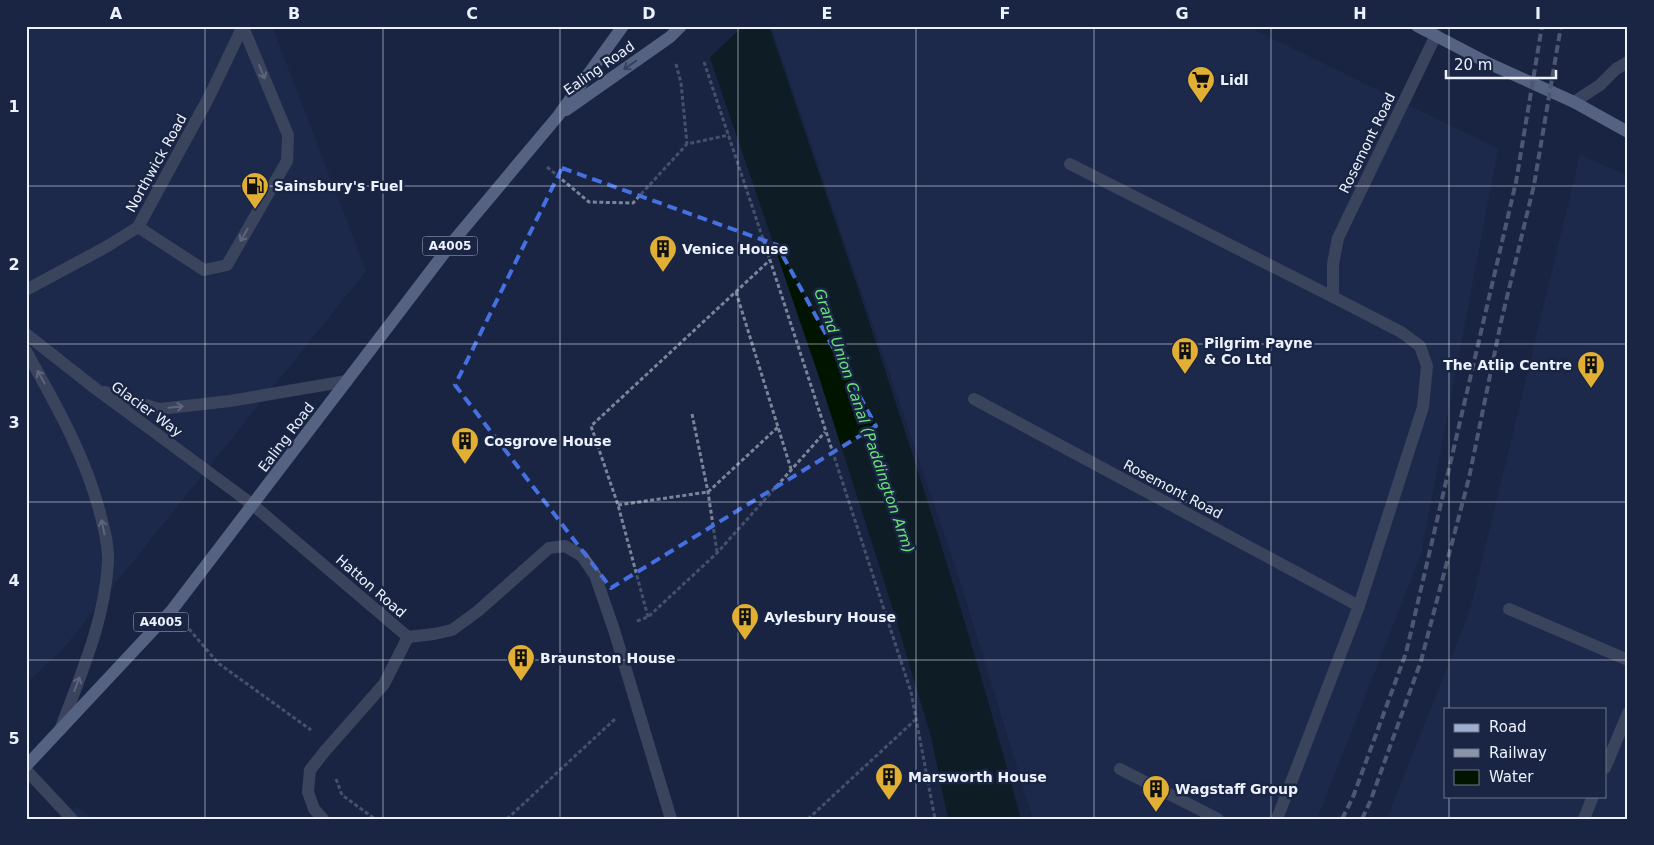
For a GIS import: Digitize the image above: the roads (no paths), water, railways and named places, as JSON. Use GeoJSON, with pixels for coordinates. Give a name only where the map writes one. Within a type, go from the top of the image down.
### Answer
{"type":"FeatureCollection","features":[{"type":"Feature","properties":{"kind":"main road","name":"Ealing Road"},"geometry":{"type":"LineString","coordinates":[[26,766],[172,610],[455,239],[558,116],[623,26]]}},
{"type":"Feature","properties":{"kind":"main road","name":"Ealing Road"},"geometry":{"type":"LineString","coordinates":[[558,116],[670,37],[681,26]]}},
{"type":"Feature","properties":{"kind":"main road"},"geometry":{"type":"LineString","coordinates":[[1417,26],[1490,64],[1574,102],[1628,132]]}},
{"type":"Feature","properties":{"kind":"street","name":"Northwick Road"},"geometry":{"type":"LineString","coordinates":[[26,290],[106,247],[138,227],[209,98],[243,27]]}},
{"type":"Feature","properties":{"kind":"street"},"geometry":{"type":"LineString","coordinates":[[138,227],[204,270],[227,265],[287,162],[288,135],[243,27]]}},
{"type":"Feature","properties":{"kind":"street","name":"Rosemont Road"},"geometry":{"type":"LineString","coordinates":[[1334,297],[1333,264],[1338,238],[1436,36]]}},
{"type":"Feature","properties":{"kind":"street"},"geometry":{"type":"LineString","coordinates":[[1574,102],[1600,85],[1616,69],[1628,62]]}},
{"type":"Feature","properties":{"kind":"street"},"geometry":{"type":"LineString","coordinates":[[1070,164],[1401,332],[1420,346],[1427,366],[1423,407],[1358,606],[1276,819]]}},
{"type":"Feature","properties":{"kind":"street","name":"Glacier Way"},"geometry":{"type":"LineString","coordinates":[[26,334],[96,389],[253,505]]}},
{"type":"Feature","properties":{"kind":"street"},"geometry":{"type":"LineString","coordinates":[[26,351],[51,394],[89,476],[104,530],[108,561],[94,640],[60,730]]}},
{"type":"Feature","properties":{"kind":"street"},"geometry":{"type":"LineString","coordinates":[[96,389],[159,409],[230,401],[347,381]]}},
{"type":"Feature","properties":{"kind":"street","name":"Rosemont Road"},"geometry":{"type":"LineString","coordinates":[[974,399],[1358,606]]}},
{"type":"Feature","properties":{"kind":"street","name":"Hatton Road"},"geometry":{"type":"LineString","coordinates":[[253,505],[408,638],[384,684],[310,770],[308,792],[314,809],[323,819]]}},
{"type":"Feature","properties":{"kind":"street"},"geometry":{"type":"LineString","coordinates":[[408,638],[452,630],[478,611],[549,548],[565,546],[582,556],[595,575],[614,630],[671,819]]}},
{"type":"Feature","properties":{"kind":"street"},"geometry":{"type":"LineString","coordinates":[[1509,609],[1628,660]]}},
{"type":"Feature","properties":{"kind":"street"},"geometry":{"type":"LineString","coordinates":[[1606,766],[1628,714]]}},
{"type":"Feature","properties":{"kind":"street"},"geometry":{"type":"LineString","coordinates":[[1120,769],[1218,819]]}},
{"type":"Feature","properties":{"kind":"street"},"geometry":{"type":"LineString","coordinates":[[26,770],[72,819]]}},
{"type":"Feature","properties":{"kind":"street"},"geometry":{"type":"LineString","coordinates":[[1584,819],[1592,798]]}},
{"type":"Feature","properties":{"kind":"water","name":"Grand Union Canal (Paddington Arm)"},"geometry":{"type":"Polygon","coordinates":[[[699,26],[765,26],[770,29],[902,421],[964,619],[1021,819],[948,819],[931,737],[890,600],[819,377],[699,26]]]}},
{"type":"Feature","properties":{"kind":"railway"},"geometry":{"type":"LineString","coordinates":[[1342,819],[1353,797],[1406,653],[1516,182],[1542,26]]}},
{"type":"Feature","properties":{"kind":"railway"},"geometry":{"type":"LineString","coordinates":[[1362,819],[1370,802],[1421,661],[1469,478],[1501,322],[1534,185],[1561,26]]}},
{"type":"Feature","properties":{"kind":"place","name":"Lidl"},"geometry":{"type":"Point","coordinates":[1201,104]}},
{"type":"Feature","properties":{"kind":"place","name":"Sainsbury's Fuel"},"geometry":{"type":"Point","coordinates":[255,210]}},
{"type":"Feature","properties":{"kind":"place","name":"Venice House"},"geometry":{"type":"Point","coordinates":[663,273]}},
{"type":"Feature","properties":{"kind":"place","name":"Pilgrim Payne & Co Ltd"},"geometry":{"type":"Point","coordinates":[1185,375]}},
{"type":"Feature","properties":{"kind":"place","name":"The Atlip Centre"},"geometry":{"type":"Point","coordinates":[1591,389]}},
{"type":"Feature","properties":{"kind":"place","name":"Cosgrove House"},"geometry":{"type":"Point","coordinates":[465,465]}},
{"type":"Feature","properties":{"kind":"place","name":"Aylesbury House"},"geometry":{"type":"Point","coordinates":[745,641]}},
{"type":"Feature","properties":{"kind":"place","name":"Braunston House"},"geometry":{"type":"Point","coordinates":[521,682]}},
{"type":"Feature","properties":{"kind":"place","name":"Marsworth House"},"geometry":{"type":"Point","coordinates":[889,801]}},
{"type":"Feature","properties":{"kind":"place","name":"Wagstaff Group"},"geometry":{"type":"Point","coordinates":[1156,813]}}]}
